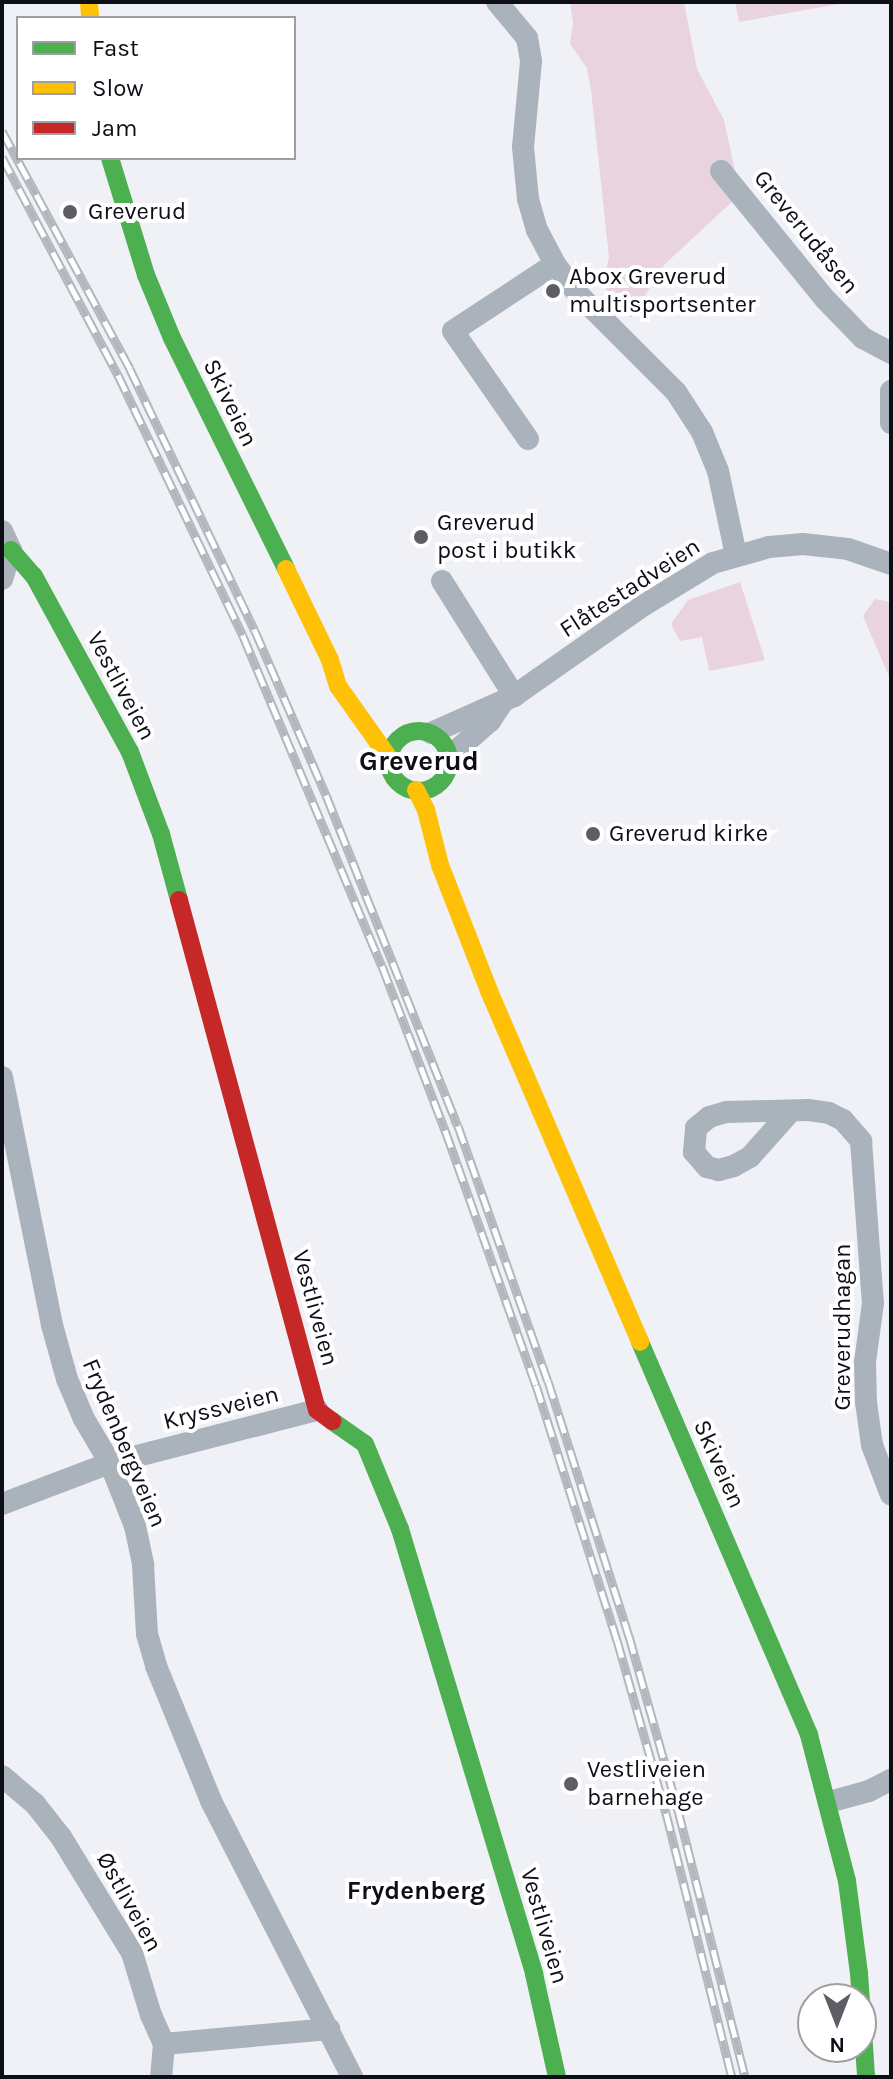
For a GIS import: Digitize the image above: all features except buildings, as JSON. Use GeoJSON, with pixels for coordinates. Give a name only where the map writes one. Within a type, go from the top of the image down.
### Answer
{"type":"FeatureCollection","features":[{"type":"Feature","properties":{"kind":"main road","name":"Skiveien"},"geometry":{"type":"LineString","coordinates":[[111,160],[146,275],[172,338],[330,660],[338,686],[389,758]]}},
{"type":"Feature","properties":{"kind":"main road","name":"Vestliveien"},"geometry":{"type":"LineString","coordinates":[[6,540],[34,576],[130,752],[161,834],[317,1410],[365,1444],[400,1529],[534,1974],[557,2077]]}},
{"type":"Feature","properties":{"kind":"main road","name":"Skiveien"},"geometry":{"type":"LineString","coordinates":[[330,660],[373,702]]}},
{"type":"Feature","properties":{"kind":"main road"},"geometry":{"type":"LineString","coordinates":[[391,719],[408,733]]}},
{"type":"Feature","properties":{"kind":"main road"},"geometry":{"type":"LineString","coordinates":[[408,733],[431,733],[440,739],[447,775],[432,787],[416,790],[399,783],[389,758],[399,739],[408,733]]}},
{"type":"Feature","properties":{"kind":"main road","name":"Skiveien"},"geometry":{"type":"LineString","coordinates":[[416,790],[433,830],[440,865],[489,991],[788,1682],[829,1802],[852,1911],[866,2077]]}},
{"type":"Feature","properties":{"kind":"main road","name":"Skiveien"},"geometry":{"type":"LineString","coordinates":[[453,840],[456,863],[453,892]]}},
{"type":"Feature","properties":{"kind":"street"},"geometry":{"type":"LineString","coordinates":[[497,2],[527,38],[531,61],[523,147],[528,199],[537,230],[555,264],[577,293],[676,392],[702,432],[718,471],[736,555]]}},
{"type":"Feature","properties":{"kind":"street","name":"Greverudåsen"},"geometry":{"type":"LineString","coordinates":[[721,171],[826,300],[863,338],[891,353]]}},
{"type":"Feature","properties":{"kind":"street"},"geometry":{"type":"LineString","coordinates":[[528,439],[453,331],[555,264]]}},
{"type":"Feature","properties":{"kind":"street"},"geometry":{"type":"LineString","coordinates":[[891,391],[891,423]]}},
{"type":"Feature","properties":{"kind":"street"},"geometry":{"type":"LineString","coordinates":[[2,579],[6,540]]}},
{"type":"Feature","properties":{"kind":"street","name":"Flåtestadveien"},"geometry":{"type":"LineString","coordinates":[[447,775],[508,700],[699,570],[736,555],[769,547],[824,545],[848,549],[891,564]]}},
{"type":"Feature","properties":{"kind":"street"},"geometry":{"type":"LineString","coordinates":[[442,581],[508,700]]}},
{"type":"Feature","properties":{"kind":"street","name":"Flåtestadveien"},"geometry":{"type":"LineString","coordinates":[[431,733],[480,709],[508,700]]}},
{"type":"Feature","properties":{"kind":"street","name":"Frydenbergveien"},"geometry":{"type":"LineString","coordinates":[[2,1077],[52,1325],[67,1379],[84,1419],[110,1463],[135,1526],[143,1565],[147,1634],[165,1690],[245,1872],[352,2077]]}},
{"type":"Feature","properties":{"kind":"street","name":"Greverudhagan"},"geometry":{"type":"LineString","coordinates":[[791,1111],[829,1113],[843,1120],[854,1131],[864,1151],[873,1303],[865,1362],[866,1402],[872,1445],[891,1495]]}},
{"type":"Feature","properties":{"kind":"street","name":"Kryssveien"},"geometry":{"type":"LineString","coordinates":[[2,1504],[110,1463],[317,1410]]}},
{"type":"Feature","properties":{"kind":"street","name":"Østliveien"},"geometry":{"type":"LineString","coordinates":[[2,1776],[35,1804],[61,1837],[132,1953],[151,2015],[164,2044],[161,2077]]}},
{"type":"Feature","properties":{"kind":"street"},"geometry":{"type":"LineString","coordinates":[[829,1802],[869,1791],[891,1780]]}},
{"type":"Feature","properties":{"kind":"street"},"geometry":{"type":"LineString","coordinates":[[164,2044],[329,2029]]}},
{"type":"Feature","properties":{"kind":"shaded area"},"geometry":{"type":"Polygon","coordinates":[[[570,2],[684,2],[697,69],[724,120],[737,180],[735,199],[664,265],[631,318],[608,295],[604,281],[609,257],[591,90],[587,68],[570,44],[573,23],[570,2]]]}},
{"type":"Feature","properties":{"kind":"shaded area"},"geometry":{"type":"Polygon","coordinates":[[[735,2],[850,2],[739,22],[735,2]]]}},
{"type":"Feature","properties":{"kind":"shaded area"},"geometry":{"type":"Polygon","coordinates":[[[740,582],[765,660],[709,671],[702,637],[680,641],[671,624],[688,600],[740,582]]]}},
{"type":"Feature","properties":{"kind":"shaded area"},"geometry":{"type":"Polygon","coordinates":[[[875,599],[891,602],[891,681],[863,616],[875,599]]]}},
{"type":"Feature","properties":{"kind":"railway"},"geometry":{"type":"LineString","coordinates":[[2,131],[16,157]]}},
{"type":"Feature","properties":{"kind":"railway"},"geometry":{"type":"LineString","coordinates":[[2,157],[118,375],[243,636],[382,966],[445,1130],[536,1385],[617,1640],[666,1813],[732,2077]]}},
{"type":"Feature","properties":{"kind":"railway"},"geometry":{"type":"LineString","coordinates":[[18,160],[130,369],[255,631],[326,795],[458,1126],[548,1381],[629,1636],[678,1810],[745,2077]]}},
{"type":"Feature","properties":{"kind":"traffic: fast"},"geometry":{"type":"LineString","coordinates":[[111,160],[146,275],[172,338],[286,569]]}},
{"type":"Feature","properties":{"kind":"traffic: fast"},"geometry":{"type":"LineString","coordinates":[[11,550],[34,576],[130,752],[161,834],[179,900]]}},
{"type":"Feature","properties":{"kind":"traffic: fast"},"geometry":{"type":"LineString","coordinates":[[419,731],[440,740],[449,761],[440,782],[419,791],[398,782],[389,761],[398,740],[419,731]]}},
{"type":"Feature","properties":{"kind":"traffic: fast"},"geometry":{"type":"LineString","coordinates":[[640,1342],[809,1735],[847,1881],[859,1973],[866,2077]]}},
{"type":"Feature","properties":{"kind":"traffic: fast"},"geometry":{"type":"LineString","coordinates":[[332,1421],[365,1444],[400,1529],[534,1974],[557,2077]]}},
{"type":"Feature","properties":{"kind":"traffic: slow"},"geometry":{"type":"LineString","coordinates":[[89,2],[90,16]]}},
{"type":"Feature","properties":{"kind":"traffic: slow"},"geometry":{"type":"LineString","coordinates":[[286,569],[330,660],[338,686],[389,758]]}},
{"type":"Feature","properties":{"kind":"traffic: slow"},"geometry":{"type":"LineString","coordinates":[[416,790],[426,810],[440,865],[489,991],[640,1342]]}},
{"type":"Feature","properties":{"kind":"traffic: jam"},"geometry":{"type":"LineString","coordinates":[[179,900],[317,1410],[332,1421]]}},
{"type":"Feature","properties":{"kind":"place","name":"Greverud"},"geometry":{"type":"Point","coordinates":[70,212]}},
{"type":"Feature","properties":{"kind":"place","name":"Abox Greverud multisportsenter"},"geometry":{"type":"Point","coordinates":[553,291]}},
{"type":"Feature","properties":{"kind":"place","name":"Greverud post i butikk"},"geometry":{"type":"Point","coordinates":[421,537]}},
{"type":"Feature","properties":{"kind":"place","name":"Greverud kirke"},"geometry":{"type":"Point","coordinates":[593,834]}},
{"type":"Feature","properties":{"kind":"place","name":"Vestliveien barnehage"},"geometry":{"type":"Point","coordinates":[571,1784]}},
{"type":"Feature","properties":{"kind":"district","name":"Greverud"},"geometry":{"type":"Point","coordinates":[419,761]}},
{"type":"Feature","properties":{"kind":"district","name":"Frydenberg"},"geometry":{"type":"Point","coordinates":[416,1891]}}]}
